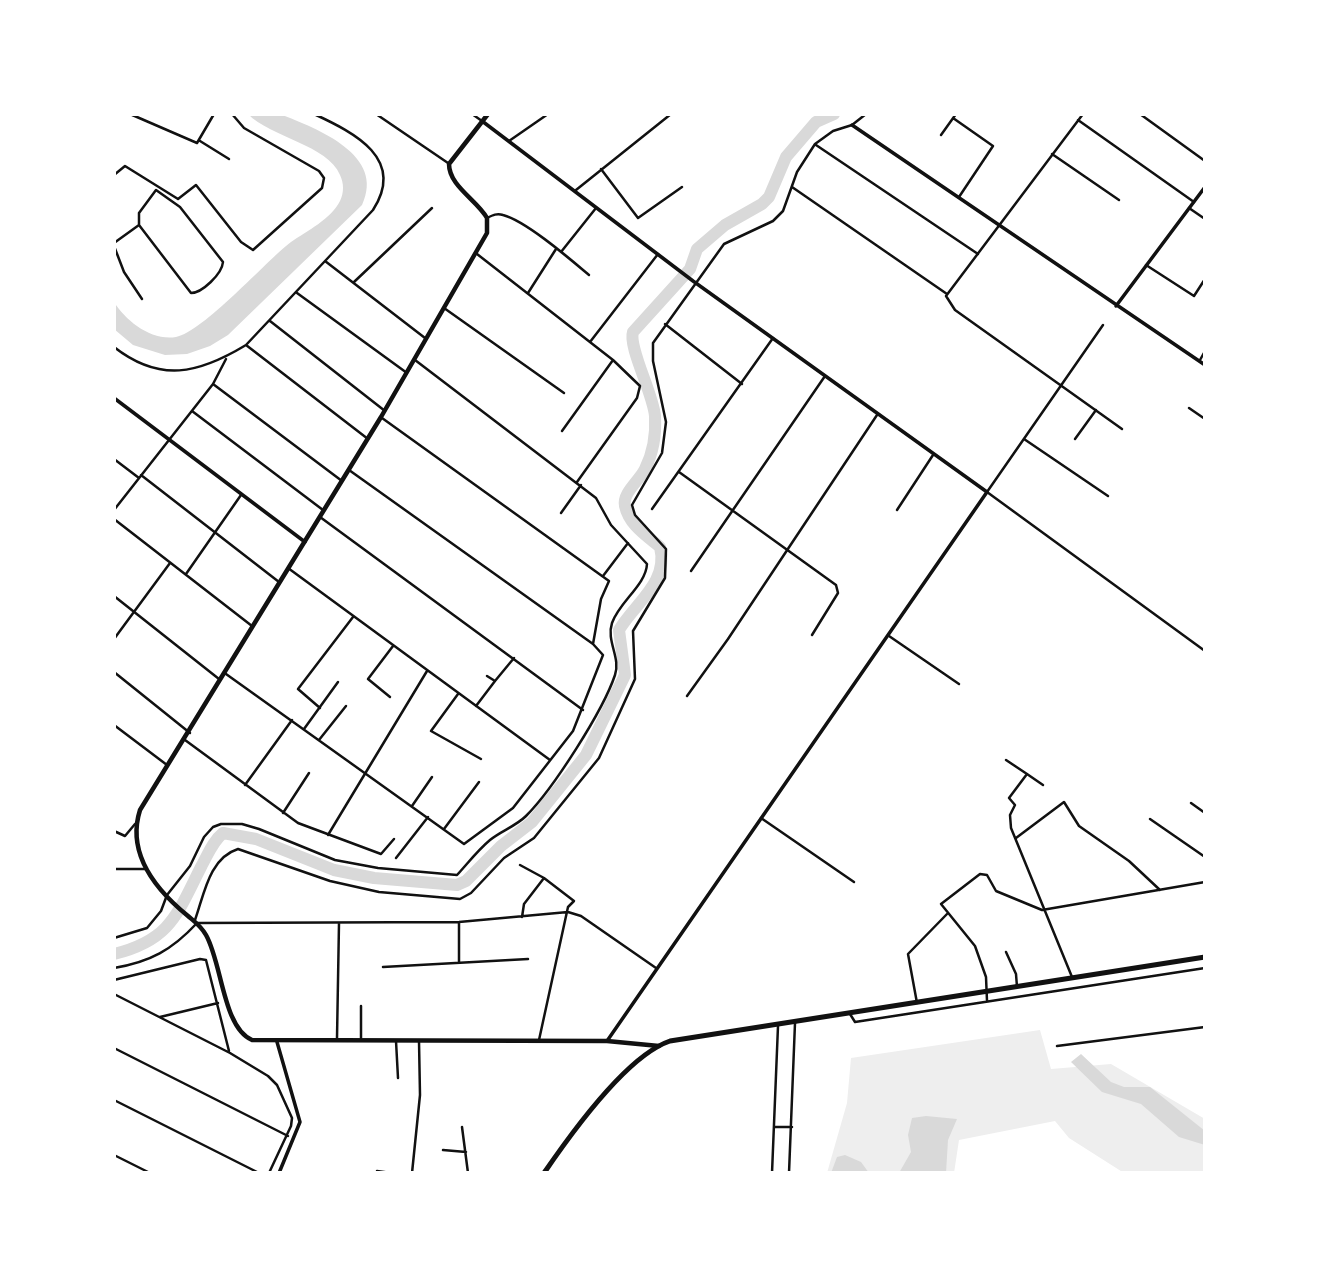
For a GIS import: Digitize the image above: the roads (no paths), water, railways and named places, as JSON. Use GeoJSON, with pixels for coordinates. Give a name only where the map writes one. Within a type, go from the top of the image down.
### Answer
{"type":"FeatureCollection","features":[{"type":"Feature","properties":{"kind":"highway"},"geometry":{"type":"LineString","coordinates":[[544,1173],[606,1093],[659,1046],[675,1040],[1205,957]]}},
{"type":"Feature","properties":{"kind":"main road"},"geometry":{"type":"LineString","coordinates":[[488,114],[449,164],[449,172],[456,183],[488,218],[487,233],[385,411],[279,582],[186,740],[140,810],[136,823],[138,845],[153,883],[196,922],[219,965],[230,1014],[238,1030],[252,1040],[607,1041],[659,1046]]}},
{"type":"Feature","properties":{"kind":"street"},"geometry":{"type":"LineString","coordinates":[[130,114],[195,143],[200,141],[214,114]]}},
{"type":"Feature","properties":{"kind":"street"},"geometry":{"type":"LineString","coordinates":[[114,175],[125,166],[178,199],[196,185],[241,242],[253,250],[322,188],[324,178],[319,171],[244,128],[232,114]]}},
{"type":"Feature","properties":{"kind":"street"},"geometry":{"type":"LineString","coordinates":[[114,347],[139,365],[167,372],[185,371],[226,357],[246,345],[270,321],[377,204],[384,186],[385,171],[378,156],[349,132],[314,114]]}},
{"type":"Feature","properties":{"kind":"street"},"geometry":{"type":"LineString","coordinates":[[376,114],[449,164]]}},
{"type":"Feature","properties":{"kind":"street"},"geometry":{"type":"LineString","coordinates":[[472,114],[693,281],[1205,650]]}},
{"type":"Feature","properties":{"kind":"street"},"geometry":{"type":"LineString","coordinates":[[509,141],[548,114]]}},
{"type":"Feature","properties":{"kind":"street"},"geometry":{"type":"LineString","coordinates":[[576,190],[671,114]]}},
{"type":"Feature","properties":{"kind":"street"},"geometry":{"type":"LineString","coordinates":[[114,968],[146,961],[165,953],[196,922],[207,880],[231,851],[239,849],[330,881],[379,891],[446,899],[464,897],[504,858],[534,838],[599,758],[635,679],[633,631],[665,578],[668,564],[666,549],[635,515],[632,505],[662,453],[666,422],[652,351],[653,343],[727,242],[773,221],[783,211],[791,187],[815,145],[833,131],[852,125],[866,114]]}},
{"type":"Feature","properties":{"kind":"street"},"geometry":{"type":"LineString","coordinates":[[947,295],[1083,114]]}},
{"type":"Feature","properties":{"kind":"street"},"geometry":{"type":"LineString","coordinates":[[1140,114],[1205,161]]}},
{"type":"Feature","properties":{"kind":"street"},"geometry":{"type":"LineString","coordinates":[[942,135],[955,116],[992,146],[959,197]]}},
{"type":"Feature","properties":{"kind":"street"},"geometry":{"type":"LineString","coordinates":[[1078,120],[1194,202]]}},
{"type":"Feature","properties":{"kind":"street"},"geometry":{"type":"LineString","coordinates":[[852,125],[1205,365]]}},
{"type":"Feature","properties":{"kind":"street"},"geometry":{"type":"LineString","coordinates":[[200,141],[229,159]]}},
{"type":"Feature","properties":{"kind":"street"},"geometry":{"type":"LineString","coordinates":[[815,145],[978,254]]}},
{"type":"Feature","properties":{"kind":"street"},"geometry":{"type":"LineString","coordinates":[[1052,154],[1119,200]]}},
{"type":"Feature","properties":{"kind":"street"},"geometry":{"type":"LineString","coordinates":[[601,169],[638,218],[681,187]]}},
{"type":"Feature","properties":{"kind":"street"},"geometry":{"type":"LineString","coordinates":[[791,187],[947,295],[956,310],[1122,429]]}},
{"type":"Feature","properties":{"kind":"street"},"geometry":{"type":"LineString","coordinates":[[1116,306],[1205,187]]}},
{"type":"Feature","properties":{"kind":"street"},"geometry":{"type":"LineString","coordinates":[[156,190],[180,207],[223,262],[223,267],[201,290],[191,293],[139,225],[139,213],[156,190]]}},
{"type":"Feature","properties":{"kind":"street"},"geometry":{"type":"LineString","coordinates":[[561,252],[597,206]]}},
{"type":"Feature","properties":{"kind":"street"},"geometry":{"type":"LineString","coordinates":[[354,282],[432,208]]}},
{"type":"Feature","properties":{"kind":"street"},"geometry":{"type":"LineString","coordinates":[[1189,208],[1205,219]]}},
{"type":"Feature","properties":{"kind":"street"},"geometry":{"type":"LineString","coordinates":[[488,218],[504,215],[561,252],[589,275]]}},
{"type":"Feature","properties":{"kind":"street"},"geometry":{"type":"LineString","coordinates":[[139,225],[114,244],[124,272],[142,299]]}},
{"type":"Feature","properties":{"kind":"street"},"geometry":{"type":"LineString","coordinates":[[528,293],[556,249]]}},
{"type":"Feature","properties":{"kind":"street"},"geometry":{"type":"LineString","coordinates":[[476,253],[613,360],[636,379],[640,386],[637,398],[577,482]]}},
{"type":"Feature","properties":{"kind":"street"},"geometry":{"type":"LineString","coordinates":[[590,342],[658,254]]}},
{"type":"Feature","properties":{"kind":"street"},"geometry":{"type":"LineString","coordinates":[[326,261],[427,339]]}},
{"type":"Feature","properties":{"kind":"street"},"geometry":{"type":"LineString","coordinates":[[1146,265],[1194,296],[1205,279]]}},
{"type":"Feature","properties":{"kind":"street"},"geometry":{"type":"LineString","coordinates":[[297,293],[407,373]]}},
{"type":"Feature","properties":{"kind":"street"},"geometry":{"type":"LineString","coordinates":[[444,308],[564,393]]}},
{"type":"Feature","properties":{"kind":"street"},"geometry":{"type":"LineString","coordinates":[[270,321],[385,411]]}},
{"type":"Feature","properties":{"kind":"street"},"geometry":{"type":"LineString","coordinates":[[665,324],[742,384]]}},
{"type":"Feature","properties":{"kind":"street"},"geometry":{"type":"LineString","coordinates":[[607,1041],[1103,324]]}},
{"type":"Feature","properties":{"kind":"street"},"geometry":{"type":"LineString","coordinates":[[652,509],[773,338]]}},
{"type":"Feature","properties":{"kind":"street"},"geometry":{"type":"LineString","coordinates":[[246,345],[368,439]]}},
{"type":"Feature","properties":{"kind":"street"},"geometry":{"type":"LineString","coordinates":[[1199,361],[1205,351]]}},
{"type":"Feature","properties":{"kind":"street"},"geometry":{"type":"LineString","coordinates":[[114,510],[213,384],[226,357]]}},
{"type":"Feature","properties":{"kind":"street"},"geometry":{"type":"LineString","coordinates":[[114,938],[147,928],[190,866],[209,830],[229,823],[259,829],[335,860],[378,868],[457,875],[491,839],[525,817],[568,760],[617,671],[611,628],[615,615],[636,587],[648,565],[611,525],[596,498],[415,360]]}},
{"type":"Feature","properties":{"kind":"street"},"geometry":{"type":"LineString","coordinates":[[562,431],[613,360]]}},
{"type":"Feature","properties":{"kind":"street"},"geometry":{"type":"LineString","coordinates":[[691,571],[825,376]]}},
{"type":"Feature","properties":{"kind":"street"},"geometry":{"type":"LineString","coordinates":[[213,384],[342,482]]}},
{"type":"Feature","properties":{"kind":"street"},"geometry":{"type":"LineString","coordinates":[[114,398],[167,441],[305,542]]}},
{"type":"Feature","properties":{"kind":"street"},"geometry":{"type":"LineString","coordinates":[[1189,408],[1205,419]]}},
{"type":"Feature","properties":{"kind":"street"},"geometry":{"type":"LineString","coordinates":[[1075,439],[1096,410]]}},
{"type":"Feature","properties":{"kind":"street"},"geometry":{"type":"LineString","coordinates":[[192,411],[324,511]]}},
{"type":"Feature","properties":{"kind":"street"},"geometry":{"type":"LineString","coordinates":[[687,695],[877,415]]}},
{"type":"Feature","properties":{"kind":"street"},"geometry":{"type":"LineString","coordinates":[[381,417],[603,576],[609,583],[601,599],[593,644]]}},
{"type":"Feature","properties":{"kind":"street"},"geometry":{"type":"LineString","coordinates":[[1024,439],[1108,496]]}},
{"type":"Feature","properties":{"kind":"street"},"geometry":{"type":"LineString","coordinates":[[897,510],[933,455]]}},
{"type":"Feature","properties":{"kind":"street"},"geometry":{"type":"LineString","coordinates":[[114,459],[216,532],[279,582]]}},
{"type":"Feature","properties":{"kind":"street"},"geometry":{"type":"LineString","coordinates":[[226,674],[461,842],[470,841],[508,813],[573,731],[603,656],[593,644],[349,470]]}},
{"type":"Feature","properties":{"kind":"street"},"geometry":{"type":"LineString","coordinates":[[679,472],[787,548],[839,589],[813,635]]}},
{"type":"Feature","properties":{"kind":"street"},"geometry":{"type":"LineString","coordinates":[[561,513],[581,485]]}},
{"type":"Feature","properties":{"kind":"street"},"geometry":{"type":"LineString","coordinates":[[186,575],[241,495]]}},
{"type":"Feature","properties":{"kind":"street"},"geometry":{"type":"LineString","coordinates":[[320,517],[583,710]]}},
{"type":"Feature","properties":{"kind":"street"},"geometry":{"type":"LineString","coordinates":[[114,519],[253,626]]}},
{"type":"Feature","properties":{"kind":"street"},"geometry":{"type":"LineString","coordinates":[[603,576],[628,543]]}},
{"type":"Feature","properties":{"kind":"street"},"geometry":{"type":"LineString","coordinates":[[114,639],[170,563]]}},
{"type":"Feature","properties":{"kind":"street"},"geometry":{"type":"LineString","coordinates":[[288,568],[550,761]]}},
{"type":"Feature","properties":{"kind":"street"},"geometry":{"type":"LineString","coordinates":[[114,596],[222,681]]}},
{"type":"Feature","properties":{"kind":"street"},"geometry":{"type":"LineString","coordinates":[[320,708],[298,689],[353,617]]}},
{"type":"Feature","properties":{"kind":"street"},"geometry":{"type":"LineString","coordinates":[[889,636],[959,684]]}},
{"type":"Feature","properties":{"kind":"street"},"geometry":{"type":"LineString","coordinates":[[390,697],[368,679],[393,646]]}},
{"type":"Feature","properties":{"kind":"street"},"geometry":{"type":"LineString","coordinates":[[475,706],[514,658]]}},
{"type":"Feature","properties":{"kind":"street"},"geometry":{"type":"LineString","coordinates":[[328,835],[427,671]]}},
{"type":"Feature","properties":{"kind":"street"},"geometry":{"type":"LineString","coordinates":[[114,672],[190,733]]}},
{"type":"Feature","properties":{"kind":"street"},"geometry":{"type":"LineString","coordinates":[[487,676],[495,681]]}},
{"type":"Feature","properties":{"kind":"street"},"geometry":{"type":"LineString","coordinates":[[304,729],[338,682]]}},
{"type":"Feature","properties":{"kind":"street"},"geometry":{"type":"LineString","coordinates":[[458,694],[431,731],[481,759]]}},
{"type":"Feature","properties":{"kind":"street"},"geometry":{"type":"LineString","coordinates":[[319,740],[346,706]]}},
{"type":"Feature","properties":{"kind":"street"},"geometry":{"type":"LineString","coordinates":[[245,785],[292,720]]}},
{"type":"Feature","properties":{"kind":"street"},"geometry":{"type":"LineString","coordinates":[[114,725],[169,766]]}},
{"type":"Feature","properties":{"kind":"street"},"geometry":{"type":"LineString","coordinates":[[186,740],[283,813],[309,828],[381,854],[394,839]]}},
{"type":"Feature","properties":{"kind":"street"},"geometry":{"type":"LineString","coordinates":[[1006,760],[1043,785]]}},
{"type":"Feature","properties":{"kind":"street"},"geometry":{"type":"LineString","coordinates":[[283,813],[309,773]]}},
{"type":"Feature","properties":{"kind":"street"},"geometry":{"type":"LineString","coordinates":[[1027,774],[1009,798],[1016,805],[1009,821],[1042,910],[1072,977]]}},
{"type":"Feature","properties":{"kind":"street"},"geometry":{"type":"LineString","coordinates":[[412,806],[432,777]]}},
{"type":"Feature","properties":{"kind":"street"},"geometry":{"type":"LineString","coordinates":[[444,829],[479,782]]}},
{"type":"Feature","properties":{"kind":"street"},"geometry":{"type":"LineString","coordinates":[[1016,838],[1064,802],[1079,826],[1129,861],[1161,890]]}},
{"type":"Feature","properties":{"kind":"street"},"geometry":{"type":"LineString","coordinates":[[1191,803],[1205,813]]}},
{"type":"Feature","properties":{"kind":"street"},"geometry":{"type":"LineString","coordinates":[[396,858],[428,817]]}},
{"type":"Feature","properties":{"kind":"street"},"geometry":{"type":"LineString","coordinates":[[761,818],[854,882]]}},
{"type":"Feature","properties":{"kind":"street"},"geometry":{"type":"LineString","coordinates":[[1150,819],[1205,857]]}},
{"type":"Feature","properties":{"kind":"street"},"geometry":{"type":"LineString","coordinates":[[114,831],[125,836],[136,823]]}},
{"type":"Feature","properties":{"kind":"street"},"geometry":{"type":"LineString","coordinates":[[520,865],[572,896],[574,901],[568,912],[539,1041]]}},
{"type":"Feature","properties":{"kind":"street"},"geometry":{"type":"LineString","coordinates":[[114,869],[146,869]]}},
{"type":"Feature","properties":{"kind":"street"},"geometry":{"type":"LineString","coordinates":[[987,1001],[982,960],[975,946],[942,903],[984,873],[996,891],[1042,910],[1205,882]]}},
{"type":"Feature","properties":{"kind":"street"},"geometry":{"type":"LineString","coordinates":[[522,917],[524,904],[544,878]]}},
{"type":"Feature","properties":{"kind":"street"},"geometry":{"type":"LineString","coordinates":[[196,922],[459,922],[568,912],[581,916],[656,968]]}},
{"type":"Feature","properties":{"kind":"street"},"geometry":{"type":"LineString","coordinates":[[916,1012],[909,952],[948,913]]}},
{"type":"Feature","properties":{"kind":"street"},"geometry":{"type":"LineString","coordinates":[[459,922],[459,962]]}},
{"type":"Feature","properties":{"kind":"street"},"geometry":{"type":"LineString","coordinates":[[337,1041],[339,923]]}},
{"type":"Feature","properties":{"kind":"street"},"geometry":{"type":"LineString","coordinates":[[1006,952],[1016,974],[1017,987]]}},
{"type":"Feature","properties":{"kind":"street"},"geometry":{"type":"LineString","coordinates":[[114,980],[200,958],[209,964],[230,1053]]}},
{"type":"Feature","properties":{"kind":"street"},"geometry":{"type":"LineString","coordinates":[[383,967],[528,959]]}},
{"type":"Feature","properties":{"kind":"street"},"geometry":{"type":"LineString","coordinates":[[1135,968],[1136,979]]}},
{"type":"Feature","properties":{"kind":"street"},"geometry":{"type":"LineString","coordinates":[[849,1011],[855,1021],[1205,968]]}},
{"type":"Feature","properties":{"kind":"street"},"geometry":{"type":"LineString","coordinates":[[114,994],[230,1053],[277,1085],[292,1118],[288,1136],[269,1173]]}},
{"type":"Feature","properties":{"kind":"street"},"geometry":{"type":"LineString","coordinates":[[159,1017],[218,1003]]}},
{"type":"Feature","properties":{"kind":"street"},"geometry":{"type":"LineString","coordinates":[[361,1006],[361,1042]]}},
{"type":"Feature","properties":{"kind":"street"},"geometry":{"type":"LineString","coordinates":[[789,1173],[795,1020]]}},
{"type":"Feature","properties":{"kind":"street"},"geometry":{"type":"LineString","coordinates":[[772,1173],[778,1022]]}},
{"type":"Feature","properties":{"kind":"street"},"geometry":{"type":"LineString","coordinates":[[1057,1046],[1205,1027]]}},
{"type":"Feature","properties":{"kind":"street"},"geometry":{"type":"LineString","coordinates":[[396,1041],[398,1077]]}},
{"type":"Feature","properties":{"kind":"street"},"geometry":{"type":"LineString","coordinates":[[412,1173],[420,1095],[419,1041]]}},
{"type":"Feature","properties":{"kind":"street"},"geometry":{"type":"LineString","coordinates":[[277,1042],[300,1122],[279,1173]]}},
{"type":"Feature","properties":{"kind":"street"},"geometry":{"type":"LineString","coordinates":[[114,1048],[288,1136]]}},
{"type":"Feature","properties":{"kind":"street"},"geometry":{"type":"LineString","coordinates":[[114,1100],[259,1173]]}},
{"type":"Feature","properties":{"kind":"street"},"geometry":{"type":"LineString","coordinates":[[461,1127],[468,1173]]}},
{"type":"Feature","properties":{"kind":"street"},"geometry":{"type":"LineString","coordinates":[[775,1127],[792,1127]]}},
{"type":"Feature","properties":{"kind":"street"},"geometry":{"type":"LineString","coordinates":[[443,1150],[466,1152]]}},
{"type":"Feature","properties":{"kind":"street"},"geometry":{"type":"LineString","coordinates":[[114,1155],[150,1173]]}},
{"type":"Feature","properties":{"kind":"street"},"geometry":{"type":"LineString","coordinates":[[377,1171],[391,1173]]}},
{"type":"Feature","properties":{"kind":"waterway"},"geometry":{"type":"LineString","coordinates":[[114,954],[148,941],[170,923],[211,848],[223,833],[256,839],[334,870],[374,878],[457,885],[466,881],[501,846],[532,822],[586,755],[625,675],[619,630],[649,592],[660,571],[660,547],[634,524],[625,506],[626,496],[648,463],[655,429],[653,406],[634,348],[633,332],[690,269],[697,249],[725,225],[762,204],[769,197],[786,157],[816,122],[834,114]]}}]}
